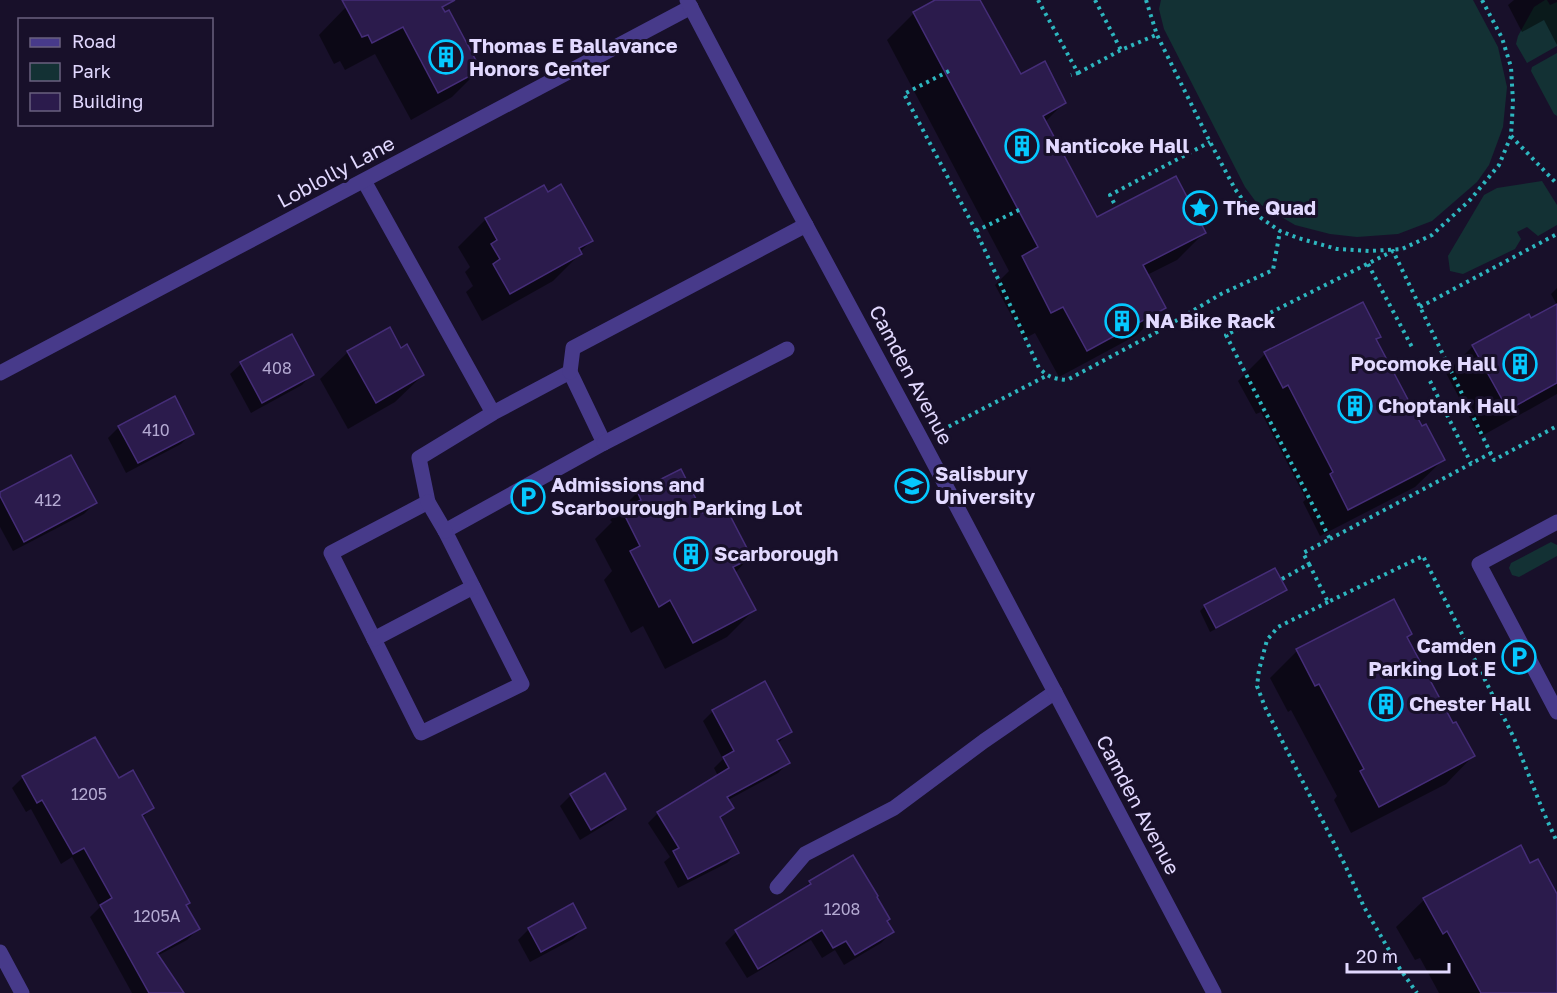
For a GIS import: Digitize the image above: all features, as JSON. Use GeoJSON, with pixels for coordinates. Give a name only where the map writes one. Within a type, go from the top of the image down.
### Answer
{"type":"FeatureCollection","features":[{"type":"Feature","properties":{"kind":"street","name":"Loblolly Lane"},"geometry":{"type":"LineString","coordinates":[[0,373],[364,181],[689,4]]}},
{"type":"Feature","properties":{"kind":"street","name":"Camden Avenue"},"geometry":{"type":"LineString","coordinates":[[689,4],[1214,993]]}},
{"type":"Feature","properties":{"kind":"street"},"geometry":{"type":"LineString","coordinates":[[364,181],[493,413]]}},
{"type":"Feature","properties":{"kind":"street"},"geometry":{"type":"LineString","coordinates":[[604,443],[570,372],[573,348],[806,225]]}},
{"type":"Feature","properties":{"kind":"street"},"geometry":{"type":"LineString","coordinates":[[444,531],[604,443],[787,349]]}},
{"type":"Feature","properties":{"kind":"street"},"geometry":{"type":"LineString","coordinates":[[428,502],[331,553],[421,733],[522,684],[428,502],[419,458],[493,413],[570,372]]}},
{"type":"Feature","properties":{"kind":"street"},"geometry":{"type":"LineString","coordinates":[[1557,522],[1479,564],[1557,712]]}},
{"type":"Feature","properties":{"kind":"street"},"geometry":{"type":"LineString","coordinates":[[374,639],[473,587]]}},
{"type":"Feature","properties":{"kind":"street"},"geometry":{"type":"LineString","coordinates":[[777,887],[805,854],[894,808],[1055,692]]}},
{"type":"Feature","properties":{"kind":"street"},"geometry":{"type":"LineString","coordinates":[[0,952],[22,993]]}},
{"type":"Feature","properties":{"kind":"path"},"geometry":{"type":"LineString","coordinates":[[1038,0],[1078,73]]}},
{"type":"Feature","properties":{"kind":"path"},"geometry":{"type":"LineString","coordinates":[[1095,0],[1121,50]]}},
{"type":"Feature","properties":{"kind":"path"},"geometry":{"type":"LineString","coordinates":[[1148,0],[1157,35],[1210,142],[1235,189],[1248,207],[1280,231],[1298,238],[1337,249],[1393,251],[1432,235],[1470,200],[1499,165],[1511,136],[1514,102],[1511,67],[1502,39],[1482,0]]}},
{"type":"Feature","properties":{"kind":"path"},"geometry":{"type":"LineString","coordinates":[[1071,75],[1157,35]]}},
{"type":"Feature","properties":{"kind":"path"},"geometry":{"type":"LineString","coordinates":[[949,71],[904,94],[976,231],[1039,368],[1046,376],[1056,380],[1067,380],[1157,332],[1221,294],[1273,270],[1280,231]]}},
{"type":"Feature","properties":{"kind":"path"},"geometry":{"type":"LineString","coordinates":[[1511,136],[1557,184]]}},
{"type":"Feature","properties":{"kind":"path"},"geometry":{"type":"LineString","coordinates":[[1114,203],[1110,195],[1210,142]]}},
{"type":"Feature","properties":{"kind":"path"},"geometry":{"type":"LineString","coordinates":[[976,231],[1021,209]]}},
{"type":"Feature","properties":{"kind":"path"},"geometry":{"type":"LineString","coordinates":[[1420,307],[1557,234]]}},
{"type":"Feature","properties":{"kind":"path"},"geometry":{"type":"LineString","coordinates":[[1330,539],[1226,335],[1393,251]]}},
{"type":"Feature","properties":{"kind":"path"},"geometry":{"type":"LineString","coordinates":[[1393,251],[1494,460],[1557,426]]}},
{"type":"Feature","properties":{"kind":"path"},"geometry":{"type":"LineString","coordinates":[[1368,264],[1413,349]]}},
{"type":"Feature","properties":{"kind":"path"},"geometry":{"type":"LineString","coordinates":[[941,430],[1046,376]]}},
{"type":"Feature","properties":{"kind":"path"},"geometry":{"type":"LineString","coordinates":[[1430,381],[1471,464]]}},
{"type":"Feature","properties":{"kind":"path"},"geometry":{"type":"LineString","coordinates":[[1328,602],[1303,553],[1491,453]]}},
{"type":"Feature","properties":{"kind":"path"},"geometry":{"type":"LineString","coordinates":[[1418,993],[1400,969],[1364,907],[1265,707],[1257,686],[1259,670],[1267,640],[1278,627],[1423,556],[1514,738],[1557,843]]}},
{"type":"Feature","properties":{"kind":"path"},"geometry":{"type":"LineString","coordinates":[[1282,579],[1309,564]]}},
{"type":"Feature","properties":{"kind":"green space"},"geometry":{"type":"Polygon","coordinates":[[[1161,0],[1473,0],[1498,47],[1507,87],[1503,127],[1489,165],[1477,182],[1432,221],[1398,234],[1357,237],[1330,234],[1295,225],[1256,202],[1245,187],[1164,29],[1159,9],[1161,0]]]}},
{"type":"Feature","properties":{"kind":"green space"},"geometry":{"type":"Polygon","coordinates":[[[1545,0],[1550,5],[1557,2],[1557,46],[1527,63],[1516,44],[1518,36],[1534,7],[1545,0]]]}},
{"type":"Feature","properties":{"kind":"green space"},"geometry":{"type":"Polygon","coordinates":[[[1557,53],[1557,116],[1531,71],[1532,67],[1557,53]]]}},
{"type":"Feature","properties":{"kind":"green space"},"geometry":{"type":"Polygon","coordinates":[[[1542,181],[1557,205],[1557,225],[1538,236],[1527,227],[1517,232],[1521,239],[1515,249],[1463,274],[1450,271],[1448,256],[1484,195],[1497,188],[1542,181]]]}},
{"type":"Feature","properties":{"kind":"green space"},"geometry":{"type":"Polygon","coordinates":[[[1551,542],[1557,545],[1557,556],[1519,577],[1512,575],[1509,568],[1511,563],[1551,542]]]}},
{"type":"Feature","properties":{"kind":"building","name":"Thomas E Ballavance Honors Center"},"geometry":{"type":"Polygon","coordinates":[[[342,0],[455,0],[442,7],[445,12],[449,10],[481,70],[438,93],[403,27],[372,43],[368,35],[362,37],[342,0]]]}},
{"type":"Feature","properties":{"kind":"building","name":"Nanticoke Hall"},"geometry":{"type":"Polygon","coordinates":[[[935,0],[980,0],[1021,74],[1045,61],[1066,103],[1043,116],[1097,217],[1176,176],[1206,233],[1143,265],[1166,308],[1087,351],[1063,307],[1051,313],[1022,256],[1038,247],[913,12],[935,0]]]}},
{"type":"Feature","properties":{"kind":"building"},"geometry":{"type":"Polygon","coordinates":[[[561,184],[593,241],[579,248],[582,254],[510,294],[493,264],[500,259],[491,244],[497,240],[485,218],[544,185],[548,192],[561,184]]]}},
{"type":"Feature","properties":{"kind":"building","name":"Choptank Hall"},"geometry":{"type":"Polygon","coordinates":[[[1363,302],[1381,337],[1376,339],[1422,426],[1426,424],[1445,460],[1348,510],[1330,474],[1333,472],[1288,385],[1283,388],[1264,352],[1363,302]]]}},
{"type":"Feature","properties":{"kind":"building","name":"Pocomoke Hall"},"geometry":{"type":"Polygon","coordinates":[[[1557,304],[1557,383],[1508,410],[1472,345],[1529,314],[1531,318],[1557,304]]]}},
{"type":"Feature","properties":{"kind":"building"},"geometry":{"type":"Polygon","coordinates":[[[390,327],[401,348],[407,344],[424,375],[376,403],[347,351],[390,327]]]}},
{"type":"Feature","properties":{"kind":"building"},"geometry":{"type":"Polygon","coordinates":[[[292,334],[314,375],[262,403],[240,362],[292,334]]]}},
{"type":"Feature","properties":{"kind":"building"},"geometry":{"type":"Polygon","coordinates":[[[175,396],[194,434],[138,463],[118,426],[175,396]]]}},
{"type":"Feature","properties":{"kind":"building"},"geometry":{"type":"Polygon","coordinates":[[[71,455],[97,503],[24,542],[0,492],[71,455]]]}},
{"type":"Feature","properties":{"kind":"building","name":"Scarborough"},"geometry":{"type":"Polygon","coordinates":[[[681,469],[703,513],[723,502],[752,558],[733,567],[756,610],[693,643],[670,600],[659,607],[630,551],[640,546],[622,510],[641,500],[637,491],[681,469]]]}},
{"type":"Feature","properties":{"kind":"building"},"geometry":{"type":"Polygon","coordinates":[[[1275,568],[1287,590],[1216,628],[1204,605],[1275,568]]]}},
{"type":"Feature","properties":{"kind":"building","name":"Chester Hall"},"geometry":{"type":"Polygon","coordinates":[[[1394,599],[1412,634],[1407,637],[1453,723],[1456,722],[1475,756],[1379,807],[1360,771],[1364,769],[1319,684],[1315,686],[1296,649],[1394,599]]]}},
{"type":"Feature","properties":{"kind":"building"},"geometry":{"type":"Polygon","coordinates":[[[765,681],[792,732],[777,740],[790,763],[727,797],[734,808],[720,817],[739,853],[688,879],[673,851],[679,848],[657,812],[729,768],[723,757],[734,751],[712,710],[765,681]]]}},
{"type":"Feature","properties":{"kind":"building"},"geometry":{"type":"Polygon","coordinates":[[[95,737],[119,778],[133,770],[154,808],[142,815],[190,903],[186,905],[200,929],[157,953],[184,993],[149,993],[100,905],[112,898],[84,848],[73,854],[42,800],[37,803],[22,776],[95,737]]]}},
{"type":"Feature","properties":{"kind":"building"},"geometry":{"type":"Polygon","coordinates":[[[605,773],[626,809],[591,830],[570,794],[605,773]]]}},
{"type":"Feature","properties":{"kind":"building"},"geometry":{"type":"Polygon","coordinates":[[[1521,845],[1530,863],[1538,859],[1557,894],[1557,993],[1481,993],[1447,931],[1443,934],[1423,898],[1521,845]]]}},
{"type":"Feature","properties":{"kind":"building"},"geometry":{"type":"Polygon","coordinates":[[[853,855],[878,896],[890,919],[887,921],[894,932],[855,955],[846,941],[833,948],[822,930],[758,969],[735,930],[811,884],[809,881],[853,855]]]}},
{"type":"Feature","properties":{"kind":"building"},"geometry":{"type":"Polygon","coordinates":[[[573,903],[586,928],[541,952],[528,928],[573,903]]]}},
{"type":"Feature","properties":{"kind":"place","name":"Thomas E Ballavance Honors Center"},"geometry":{"type":"Point","coordinates":[446,57]}},
{"type":"Feature","properties":{"kind":"place","name":"Nanticoke Hall"},"geometry":{"type":"Point","coordinates":[1022,146]}},
{"type":"Feature","properties":{"kind":"place","name":"The Quad"},"geometry":{"type":"Point","coordinates":[1200,208]}},
{"type":"Feature","properties":{"kind":"place","name":"NA Bike Rack"},"geometry":{"type":"Point","coordinates":[1122,321]}},
{"type":"Feature","properties":{"kind":"place","name":"Pocomoke Hall"},"geometry":{"type":"Point","coordinates":[1520,364]}},
{"type":"Feature","properties":{"kind":"place","name":"Choptank Hall"},"geometry":{"type":"Point","coordinates":[1355,406]}},
{"type":"Feature","properties":{"kind":"place","name":"Salisbury University"},"geometry":{"type":"Point","coordinates":[912,486]}},
{"type":"Feature","properties":{"kind":"place","name":"Admissions and Scarbourough Parking Lot"},"geometry":{"type":"Point","coordinates":[528,497]}},
{"type":"Feature","properties":{"kind":"place","name":"Scarborough"},"geometry":{"type":"Point","coordinates":[691,554]}},
{"type":"Feature","properties":{"kind":"place","name":"Camden Parking Lot E"},"geometry":{"type":"Point","coordinates":[1519,657]}},
{"type":"Feature","properties":{"kind":"place","name":"Chester Hall"},"geometry":{"type":"Point","coordinates":[1386,704]}}]}
